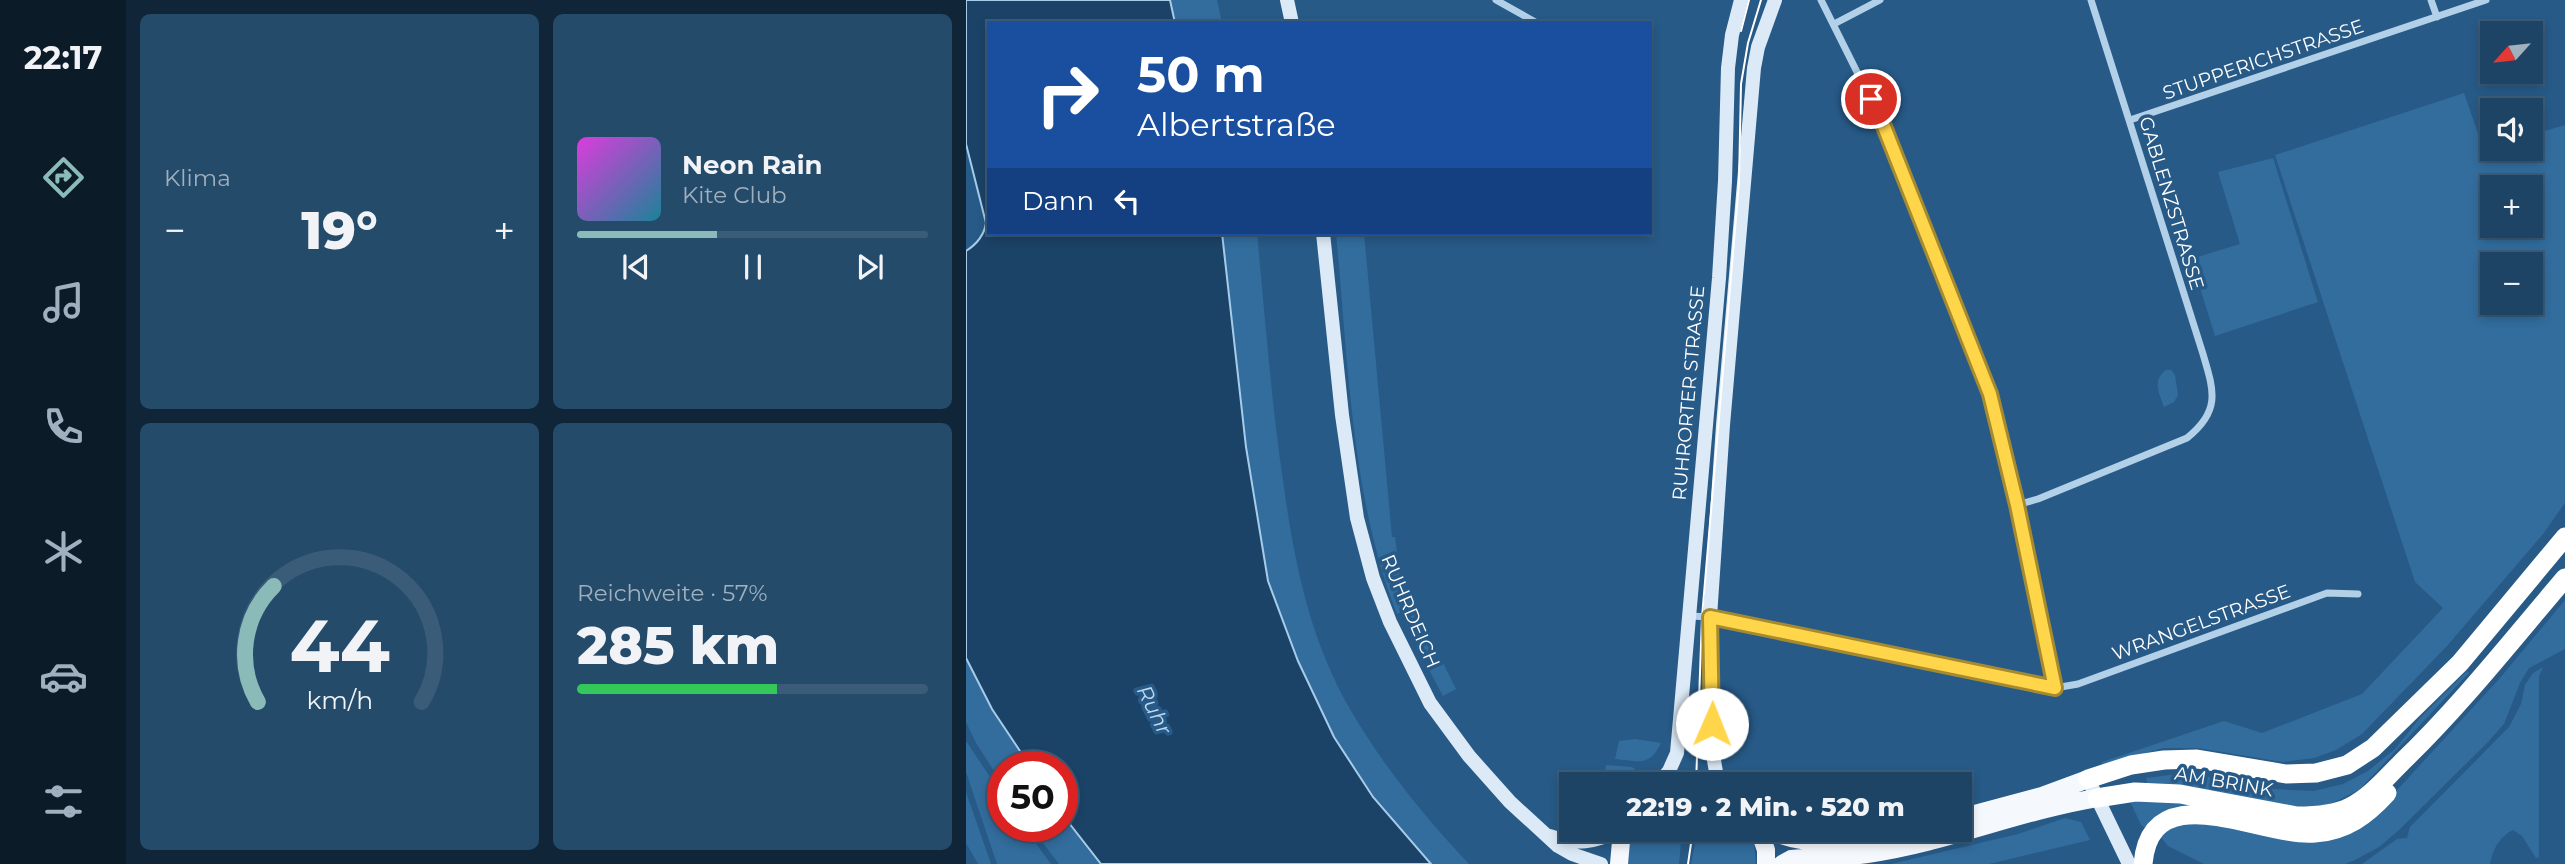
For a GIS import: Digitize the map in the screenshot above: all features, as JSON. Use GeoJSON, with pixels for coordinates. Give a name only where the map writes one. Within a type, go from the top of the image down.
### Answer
{"type":"FeatureCollection","features":[{"type":"Feature","properties":{"kind":"highway","name":"AM BRINK"},"geometry":{"type":"LineString","coordinates":[[2088,779],[2132,765],[2164,760],[2197,759],[2286,774],[2316,773],[2347,765],[2373,748],[2460,663],[2565,537]]}},
{"type":"Feature","properties":{"kind":"highway","name":"AM BRINK"},"geometry":{"type":"LineString","coordinates":[[2097,798],[2135,792],[2180,794],[2281,814],[2315,816],[2348,808],[2364,799],[2422,743],[2565,578]]}},
{"type":"Feature","properties":{"kind":"highway"},"geometry":{"type":"LineString","coordinates":[[2143,864],[2154,831],[2162,823],[2186,813],[2298,833],[2336,830],[2357,821],[2373,809],[2394,785],[2422,743]]}},
{"type":"Feature","properties":{"kind":"main road"},"geometry":{"type":"LineString","coordinates":[[1287,0],[1292,21]]}},
{"type":"Feature","properties":{"kind":"main road","name":"RUHRORTER STRASSE"},"geometry":{"type":"LineString","coordinates":[[1669,772],[1676,753],[1690,616],[1719,278],[1728,68],[1732,35],[1741,0]]}},
{"type":"Feature","properties":{"kind":"main road","name":"RUHRORTER STRASSE"},"geometry":{"type":"LineString","coordinates":[[1716,772],[1711,743],[1710,617],[1724,411],[1754,68],[1758,47],[1775,0]]}},
{"type":"Feature","properties":{"kind":"main road","name":"RUHRDEICH"},"geometry":{"type":"LineString","coordinates":[[1323,235],[1344,428],[1357,518],[1373,578],[1391,622],[1430,703],[1469,756],[1510,803],[1545,835],[1572,854],[1601,864]]}},
{"type":"Feature","properties":{"kind":"main road"},"geometry":{"type":"LineString","coordinates":[[2088,779],[2129,864]]}},
{"type":"Feature","properties":{"kind":"main road","name":"AM BRINK"},"geometry":{"type":"LineString","coordinates":[[1972,815],[2042,796],[2088,779]]}},
{"type":"Feature","properties":{"kind":"main road","name":"AM BRINK"},"geometry":{"type":"LineString","coordinates":[[1782,864],[1791,859],[1866,855],[2097,798]]}},
{"type":"Feature","properties":{"kind":"main road"},"geometry":{"type":"LineString","coordinates":[[1545,835],[1559,838]]}},
{"type":"Feature","properties":{"kind":"main road"},"geometry":{"type":"LineString","coordinates":[[1619,864],[1620,842]]}},
{"type":"Feature","properties":{"kind":"main road"},"geometry":{"type":"LineString","coordinates":[[1763,842],[1766,864]]}},
{"type":"Feature","properties":{"kind":"street"},"geometry":{"type":"LineString","coordinates":[[1496,0],[1533,21]]}},
{"type":"Feature","properties":{"kind":"street"},"geometry":{"type":"LineString","coordinates":[[1690,616],[1710,617],[2055,688],[2017,505],[1990,394],[1883,124],[1821,0]]}},
{"type":"Feature","properties":{"kind":"street"},"geometry":{"type":"LineString","coordinates":[[1833,24],[1880,0]]}},
{"type":"Feature","properties":{"kind":"street","name":"GABLENZSTRASSE"},"geometry":{"type":"LineString","coordinates":[[2017,505],[2038,499],[2187,438],[2200,428],[2209,416],[2213,401],[2212,386],[2091,0]]}},
{"type":"Feature","properties":{"kind":"street"},"geometry":{"type":"LineString","coordinates":[[2431,0],[2437,17]]}},
{"type":"Feature","properties":{"kind":"street","name":"STUPPERICHSTRASSE"},"geometry":{"type":"LineString","coordinates":[[2130,120],[2486,0]]}},
{"type":"Feature","properties":{"kind":"street","name":"WRANGELSTRASSE"},"geometry":{"type":"LineString","coordinates":[[2055,688],[2078,684],[2327,593],[2358,594]]}},
{"type":"Feature","properties":{"kind":"shaded area"},"geometry":{"type":"Polygon","coordinates":[[[1170,0],[1217,0],[1222,21],[1175,21],[1170,0]]]}},
{"type":"Feature","properties":{"kind":"shaded area"},"geometry":{"type":"Polygon","coordinates":[[[2464,93],[2480,139],[2480,161],[2543,161],[2543,131],[2565,125],[2565,503],[2543,534],[2447,646],[2362,734],[2336,750],[2314,758],[2283,762],[2198,748],[2163,748],[2103,765],[2102,762],[2224,721],[2262,733],[2362,694],[2443,608],[2415,582],[2275,155],[2464,93]]]}},
{"type":"Feature","properties":{"kind":"shaded area"},"geometry":{"type":"Polygon","coordinates":[[[2273,158],[2318,302],[2215,336],[2191,259],[2240,244],[2218,172],[2273,158]]]}},
{"type":"Feature","properties":{"kind":"shaded area"},"geometry":{"type":"Polygon","coordinates":[[[1222,235],[1257,235],[1287,511],[1305,598],[1324,655],[1350,709],[1376,751],[1420,809],[1469,864],[1431,864],[1373,797],[1334,737],[1298,661],[1268,581],[1246,447],[1222,235]]]}},
{"type":"Feature","properties":{"kind":"shaded area"},"geometry":{"type":"Polygon","coordinates":[[[1336,235],[1364,235],[1392,537],[1395,537],[1401,585],[1435,648],[1421,655],[1401,612],[1397,614],[1382,569],[1361,475],[1348,377],[1336,235]]]}},
{"type":"Feature","properties":{"kind":"shaded area"},"geometry":{"type":"Polygon","coordinates":[[[2166,370],[2171,370],[2175,375],[2178,395],[2174,402],[2164,407],[2158,382],[2166,370]]]}},
{"type":"Feature","properties":{"kind":"shaded area"},"geometry":{"type":"Polygon","coordinates":[[[2565,600],[2565,649],[2529,668],[2520,683],[2504,724],[2379,847],[2345,864],[2204,864],[2168,846],[2159,835],[2176,822],[2376,813],[2500,678],[2565,600]]]}},
{"type":"Feature","properties":{"kind":"shaded area"},"geometry":{"type":"Polygon","coordinates":[[[1440,657],[1456,689],[1443,696],[1426,664],[1440,657]]]}},
{"type":"Feature","properties":{"kind":"shaded area"},"geometry":{"type":"Polygon","coordinates":[[[966,658],[992,709],[1020,751],[987,751],[987,760],[966,722],[966,658]]]}},
{"type":"Feature","properties":{"kind":"shaded area"},"geometry":{"type":"Polygon","coordinates":[[[2543,667],[2539,676],[2539,857],[2536,858],[2522,836],[2513,830],[2497,844],[2490,864],[2362,864],[2397,839],[2407,838],[2410,827],[2509,727],[2521,704],[2525,685],[2533,673],[2543,667]]]}},
{"type":"Feature","properties":{"kind":"shaded area"},"geometry":{"type":"Polygon","coordinates":[[[2467,671],[2469,673],[2359,790],[2328,805],[2296,807],[2177,784],[2147,783],[2146,778],[2199,775],[2273,789],[2314,791],[2343,784],[2368,771],[2395,749],[2419,719],[2467,671]]]}},
{"type":"Feature","properties":{"kind":"shaded area"},"geometry":{"type":"Polygon","coordinates":[[[1635,739],[1661,743],[1648,759],[1615,759],[1619,741],[1635,739]]]}},
{"type":"Feature","properties":{"kind":"shaded area"},"geometry":{"type":"Polygon","coordinates":[[[966,741],[987,772],[987,834],[966,772],[966,741]]]}},
{"type":"Feature","properties":{"kind":"shaded area"},"geometry":{"type":"Polygon","coordinates":[[[1606,765],[1635,769],[1635,772],[1605,772],[1606,765]]]}},
{"type":"Feature","properties":{"kind":"shaded area"},"geometry":{"type":"Polygon","coordinates":[[[966,792],[991,864],[978,864],[966,843],[966,792]]]}},
{"type":"Feature","properties":{"kind":"shaded area"},"geometry":{"type":"Polygon","coordinates":[[[2130,801],[2181,802],[2221,813],[2148,830],[2141,825],[2130,801]]]}},
{"type":"Feature","properties":{"kind":"shaded area"},"geometry":{"type":"Polygon","coordinates":[[[2065,818],[2081,822],[2090,840],[1989,864],[1891,864],[2018,834],[2065,818]]]}},
{"type":"Feature","properties":{"kind":"shaded area"},"geometry":{"type":"Polygon","coordinates":[[[1078,835],[1101,864],[1059,864],[1042,842],[1078,842],[1078,835]]]}},
{"type":"Feature","properties":{"kind":"shaded area"},"geometry":{"type":"Polygon","coordinates":[[[990,842],[1035,842],[1051,864],[997,864],[990,842]]]}},
{"type":"Feature","properties":{"kind":"shaded area"},"geometry":{"type":"Polygon","coordinates":[[[1628,842],[1681,842],[1679,864],[1626,864],[1628,842]]]}},
{"type":"Feature","properties":{"kind":"shaded area"},"geometry":{"type":"Polygon","coordinates":[[[1695,842],[1754,844],[1756,864],[1691,864],[1695,842]]]}},
{"type":"Feature","properties":{"kind":"water","name":"Ruhr"},"geometry":{"type":"Polygon","coordinates":[[[966,0],[1170,0],[1175,21],[987,21],[987,235],[1222,235],[1246,447],[1268,581],[1298,661],[1334,737],[1373,797],[1431,864],[1101,864],[1078,835],[1078,751],[1020,751],[992,709],[966,658],[966,251],[984,232],[986,223],[966,144],[966,0]]]}},
{"type":"Feature","properties":{"kind":"tram line"},"geometry":{"type":"LineString","coordinates":[[1741,31],[1749,0]]}},
{"type":"Feature","properties":{"kind":"tram line"},"geometry":{"type":"LineString","coordinates":[[1696,772],[1702,617],[1739,182],[1741,84],[1748,43],[1761,0]]}},
{"type":"Feature","properties":{"kind":"tram line"},"geometry":{"type":"LineString","coordinates":[[1688,864],[1691,842]]}},
{"type":"Feature","properties":{"kind":"route"},"geometry":{"type":"LineString","coordinates":[[1712,724],[1710,617],[2055,688],[2017,505],[1990,394],[1871,99]]}}]}
